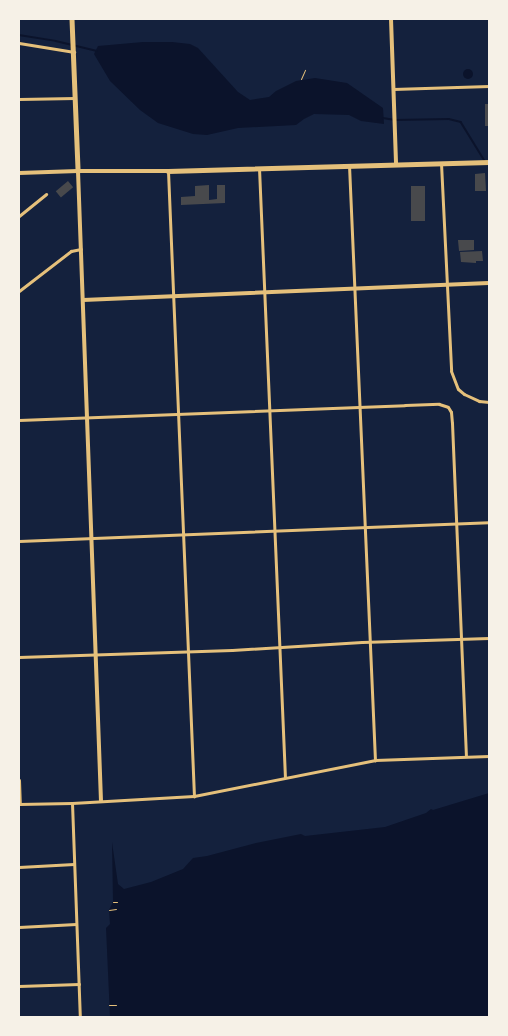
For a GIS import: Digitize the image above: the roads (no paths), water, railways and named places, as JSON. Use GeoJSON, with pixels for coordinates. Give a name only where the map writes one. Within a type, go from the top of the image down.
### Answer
{"type":"FeatureCollection","features":[{"type":"Feature","properties":{"kind":"main road"},"geometry":{"type":"LineString","coordinates":[[72,19],[78,171],[489,162]]}},
{"type":"Feature","properties":{"kind":"street"},"geometry":{"type":"LineString","coordinates":[[390,19],[396,163]]}},
{"type":"Feature","properties":{"kind":"street"},"geometry":{"type":"LineString","coordinates":[[19,43],[74,52]]}},
{"type":"Feature","properties":{"kind":"street"},"geometry":{"type":"LineString","coordinates":[[393,88],[489,86]]}},
{"type":"Feature","properties":{"kind":"street"},"geometry":{"type":"LineString","coordinates":[[19,99],[75,98]]}},
{"type":"Feature","properties":{"kind":"street"},"geometry":{"type":"LineString","coordinates":[[441,163],[449,358],[454,380],[458,389],[469,397],[479,401],[489,402]]}},
{"type":"Feature","properties":{"kind":"street"},"geometry":{"type":"LineString","coordinates":[[349,165],[375,760]]}},
{"type":"Feature","properties":{"kind":"street"},"geometry":{"type":"LineString","coordinates":[[259,167],[285,777]]}},
{"type":"Feature","properties":{"kind":"street"},"geometry":{"type":"LineString","coordinates":[[168,170],[194,796]]}},
{"type":"Feature","properties":{"kind":"street"},"geometry":{"type":"LineString","coordinates":[[19,173],[78,171],[101,801]]}},
{"type":"Feature","properties":{"kind":"street"},"geometry":{"type":"LineString","coordinates":[[19,216],[46,194]]}},
{"type":"Feature","properties":{"kind":"street"},"geometry":{"type":"LineString","coordinates":[[19,291],[71,251],[81,249]]}},
{"type":"Feature","properties":{"kind":"street"},"geometry":{"type":"LineString","coordinates":[[19,283],[22,288]]}},
{"type":"Feature","properties":{"kind":"street"},"geometry":{"type":"LineString","coordinates":[[83,300],[489,283]]}},
{"type":"Feature","properties":{"kind":"street"},"geometry":{"type":"LineString","coordinates":[[19,420],[439,404],[448,407],[451,412],[452,423],[466,756]]}},
{"type":"Feature","properties":{"kind":"street"},"geometry":{"type":"LineString","coordinates":[[19,541],[183,536],[489,522]]}},
{"type":"Feature","properties":{"kind":"street"},"geometry":{"type":"LineString","coordinates":[[19,657],[188,650],[232,650],[279,646],[489,638]]}},
{"type":"Feature","properties":{"kind":"street"},"geometry":{"type":"LineString","coordinates":[[19,780],[19,804],[72,803],[194,796],[375,760],[489,756]]}},
{"type":"Feature","properties":{"kind":"street"},"geometry":{"type":"LineString","coordinates":[[72,803],[80,1017]]}},
{"type":"Feature","properties":{"kind":"street"},"geometry":{"type":"LineString","coordinates":[[19,866],[74,864]]}},
{"type":"Feature","properties":{"kind":"street"},"geometry":{"type":"LineString","coordinates":[[19,926],[76,924]]}},
{"type":"Feature","properties":{"kind":"street"},"geometry":{"type":"LineString","coordinates":[[19,986],[79,984]]}},
{"type":"Feature","properties":{"kind":"water"},"geometry":{"type":"Polygon","coordinates":[[[143,42],[172,42],[190,44],[198,48],[238,92],[250,100],[269,97],[276,91],[296,81],[315,78],[347,83],[383,108],[384,124],[361,121],[349,115],[314,114],[296,125],[238,128],[207,135],[193,134],[158,123],[140,110],[110,81],[94,54],[98,46],[143,42]]]}},
{"type":"Feature","properties":{"kind":"water"},"geometry":{"type":"Polygon","coordinates":[[[466,69],[470,69],[473,74],[470,79],[466,79],[463,76],[463,72],[466,69]]]}},
{"type":"Feature","properties":{"kind":"water"},"geometry":{"type":"Polygon","coordinates":[[[489,793],[489,1017],[110,1017],[106,928],[110,924],[109,910],[113,902],[112,842],[118,884],[124,889],[151,882],[183,869],[193,858],[301,834],[305,836],[385,827],[426,813],[431,809],[433,810],[489,793]]]}},
{"type":"Feature","properties":{"kind":"waterway"},"geometry":{"type":"LineString","coordinates":[[19,35],[56,41],[97,51]]}},
{"type":"Feature","properties":{"kind":"waterway"},"geometry":{"type":"LineString","coordinates":[[383,118],[395,120],[449,119],[461,122],[485,161]]}}]}
